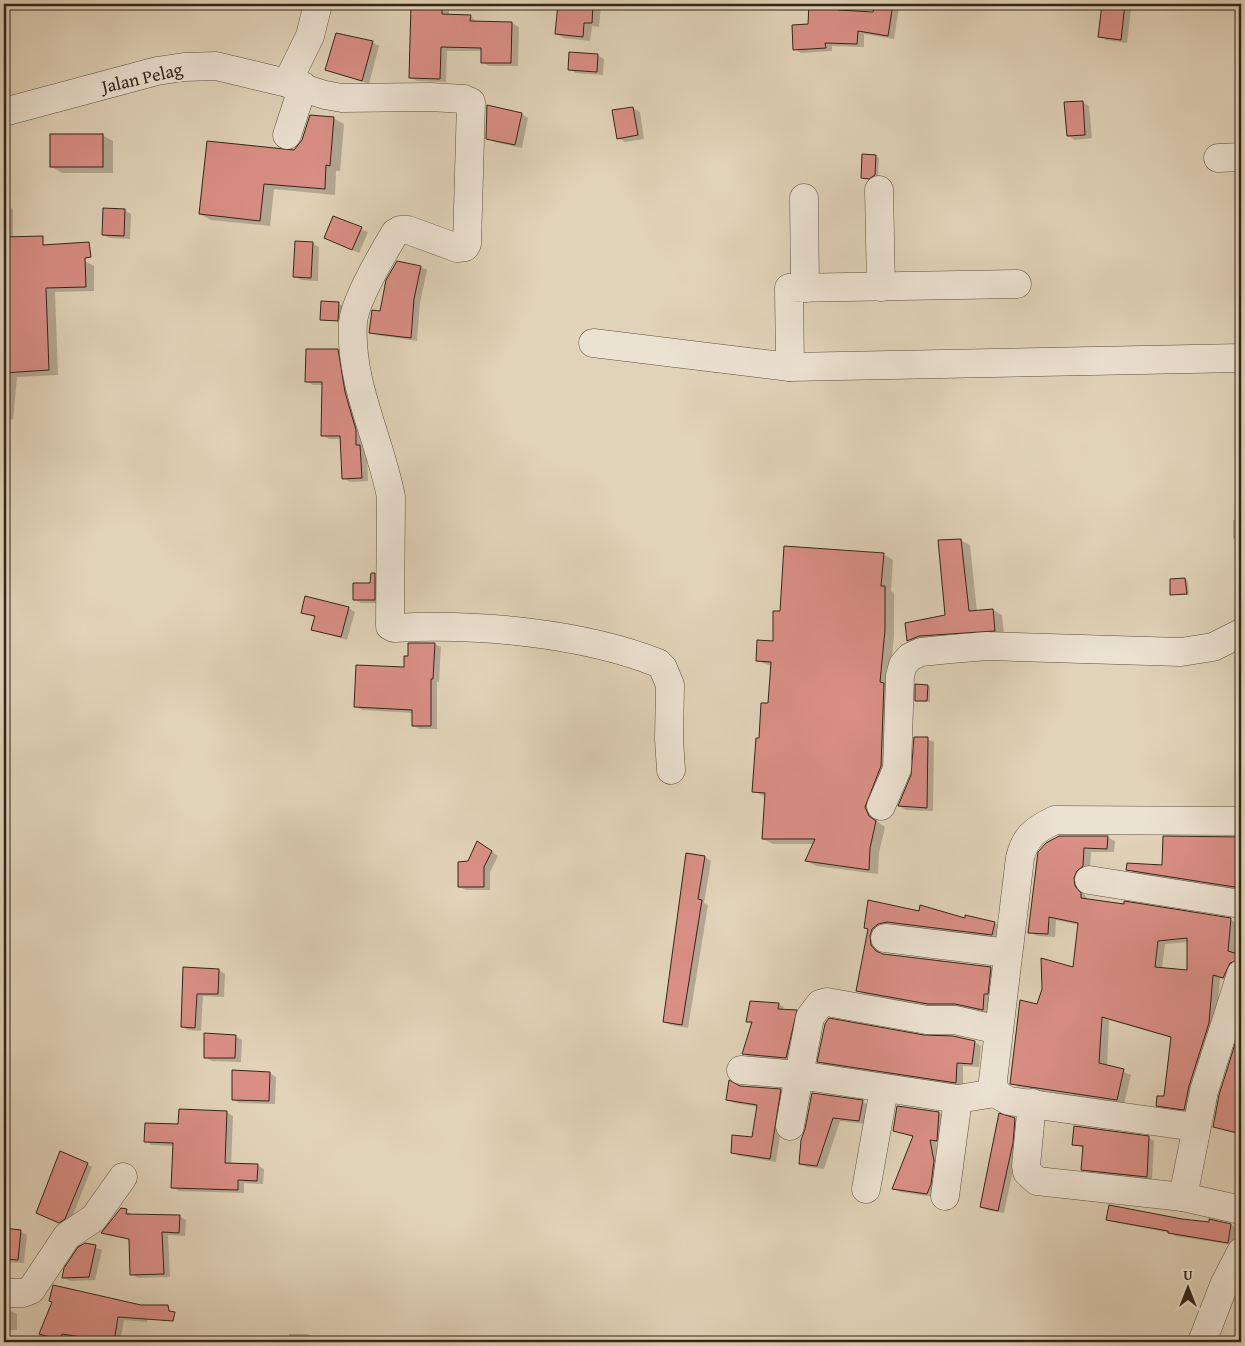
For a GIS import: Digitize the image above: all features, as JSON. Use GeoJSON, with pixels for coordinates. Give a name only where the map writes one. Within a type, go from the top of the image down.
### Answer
{"type":"FeatureCollection","features":[{"type":"Feature","properties":{"kind":"street"},"geometry":{"type":"LineString","coordinates":[[287,135],[295,85],[318,4]]}},
{"type":"Feature","properties":{"kind":"street","name":"Jalan Pelag"},"geometry":{"type":"LineString","coordinates":[[4,112],[157,71],[184,67],[216,66],[342,98],[469,100],[472,105],[469,127],[467,244],[465,247],[457,248],[408,230],[400,230],[395,233],[359,300],[353,322],[360,386],[387,476],[391,497],[390,626],[394,628],[466,628],[514,631],[600,645],[658,663],[663,668],[670,685],[669,739],[672,770]]}},
{"type":"Feature","properties":{"kind":"street"},"geometry":{"type":"LineString","coordinates":[[879,190],[881,287]]}},
{"type":"Feature","properties":{"kind":"street"},"geometry":{"type":"LineString","coordinates":[[804,198],[805,288]]}},
{"type":"Feature","properties":{"kind":"street"},"geometry":{"type":"LineString","coordinates":[[790,367],[789,288],[1017,284]]}},
{"type":"Feature","properties":{"kind":"street"},"geometry":{"type":"LineString","coordinates":[[593,343],[790,367],[1241,358]]}},
{"type":"Feature","properties":{"kind":"street"},"geometry":{"type":"LineString","coordinates":[[881,806],[897,769],[900,676],[906,661],[921,652],[986,646],[1182,652],[1213,647],[1241,633]]}},
{"type":"Feature","properties":{"kind":"street"},"geometry":{"type":"LineString","coordinates":[[995,1093],[994,1080],[1008,953],[1022,847],[1028,837],[1055,820],[1241,821]]}},
{"type":"Feature","properties":{"kind":"street"},"geometry":{"type":"LineString","coordinates":[[1089,880],[1241,904]]}},
{"type":"Feature","properties":{"kind":"street"},"geometry":{"type":"LineString","coordinates":[[885,938],[1008,953]]}},
{"type":"Feature","properties":{"kind":"street"},"geometry":{"type":"LineString","coordinates":[[1183,1197],[1195,1127],[1204,1091],[1241,974]]}},
{"type":"Feature","properties":{"kind":"street"},"geometry":{"type":"LineString","coordinates":[[790,1126],[810,1017],[820,1004],[827,1002],[927,1020],[955,1020],[999,1030]]}},
{"type":"Feature","properties":{"kind":"street"},"geometry":{"type":"LineString","coordinates":[[741,1070],[800,1075],[958,1099],[995,1093],[1010,1101],[1195,1127]]}},
{"type":"Feature","properties":{"kind":"street"},"geometry":{"type":"LineString","coordinates":[[866,1189],[884,1089]]}},
{"type":"Feature","properties":{"kind":"street"},"geometry":{"type":"LineString","coordinates":[[945,1196],[958,1099]]}},
{"type":"Feature","properties":{"kind":"street"},"geometry":{"type":"LineString","coordinates":[[1032,1104],[1026,1166],[1027,1172],[1038,1181],[1183,1197],[1241,1210]]}},
{"type":"Feature","properties":{"kind":"street"},"geometry":{"type":"LineString","coordinates":[[4,1293],[23,1293],[31,1290],[67,1236],[94,1218],[123,1176]]}},
{"type":"Feature","properties":{"kind":"street"},"geometry":{"type":"LineString","coordinates":[[1202,1342],[1224,1285],[1240,1256]]}},
{"type":"Feature","properties":{"kind":"building"},"geometry":{"type":"Polygon","coordinates":[[[411,4],[442,4],[442,14],[471,15],[470,21],[512,22],[511,63],[481,63],[481,48],[441,47],[440,79],[409,78],[411,4]]]}},
{"type":"Feature","properties":{"kind":"building"},"geometry":{"type":"Polygon","coordinates":[[[558,4],[593,4],[592,23],[584,23],[583,37],[555,34],[558,4]]]}},
{"type":"Feature","properties":{"kind":"building"},"geometry":{"type":"Polygon","coordinates":[[[809,4],[839,4],[838,10],[873,12],[875,4],[893,4],[888,36],[858,31],[857,44],[825,43],[826,48],[793,50],[792,25],[808,24],[809,4]]]}},
{"type":"Feature","properties":{"kind":"building"},"geometry":{"type":"Polygon","coordinates":[[[1102,4],[1125,4],[1121,40],[1098,37],[1102,4]]]}},
{"type":"Feature","properties":{"kind":"building"},"geometry":{"type":"Polygon","coordinates":[[[336,33],[373,41],[362,81],[325,70],[336,33]]]}},
{"type":"Feature","properties":{"kind":"building"},"geometry":{"type":"Polygon","coordinates":[[[569,52],[598,54],[597,72],[568,70],[569,52]]]}},
{"type":"Feature","properties":{"kind":"building"},"geometry":{"type":"Polygon","coordinates":[[[1083,101],[1085,135],[1067,136],[1064,102],[1083,101]]]}},
{"type":"Feature","properties":{"kind":"building"},"geometry":{"type":"Polygon","coordinates":[[[487,105],[522,113],[515,145],[486,139],[487,105]]]}},
{"type":"Feature","properties":{"kind":"building"},"geometry":{"type":"Polygon","coordinates":[[[633,107],[638,135],[617,139],[612,110],[633,107]]]}},
{"type":"Feature","properties":{"kind":"building"},"geometry":{"type":"Polygon","coordinates":[[[310,115],[334,117],[330,166],[326,165],[325,189],[264,184],[260,221],[199,214],[207,141],[294,150],[302,140],[310,115]]]}},
{"type":"Feature","properties":{"kind":"building"},"geometry":{"type":"Polygon","coordinates":[[[50,134],[103,134],[103,167],[50,167],[50,134]]]}},
{"type":"Feature","properties":{"kind":"building"},"geometry":{"type":"Polygon","coordinates":[[[862,154],[876,155],[875,175],[869,179],[861,178],[862,154]]]}},
{"type":"Feature","properties":{"kind":"building"},"geometry":{"type":"Polygon","coordinates":[[[103,208],[125,209],[124,236],[102,235],[103,208]]]}},
{"type":"Feature","properties":{"kind":"building"},"geometry":{"type":"Polygon","coordinates":[[[333,216],[362,227],[352,250],[324,238],[333,216]]]}},
{"type":"Feature","properties":{"kind":"building"},"geometry":{"type":"Polygon","coordinates":[[[43,236],[43,245],[89,242],[91,257],[85,258],[86,287],[46,288],[49,370],[4,373],[4,237],[43,236]]]}},
{"type":"Feature","properties":{"kind":"building"},"geometry":{"type":"Polygon","coordinates":[[[295,241],[313,242],[311,278],[293,277],[295,241]]]}},
{"type":"Feature","properties":{"kind":"building"},"geometry":{"type":"Polygon","coordinates":[[[397,261],[421,266],[414,299],[411,338],[369,333],[372,310],[380,311],[386,280],[397,261]]]}},
{"type":"Feature","properties":{"kind":"building"},"geometry":{"type":"Polygon","coordinates":[[[321,301],[339,302],[338,321],[320,320],[321,301]]]}},
{"type":"Feature","properties":{"kind":"building"},"geometry":{"type":"Polygon","coordinates":[[[306,349],[338,349],[345,392],[356,430],[356,445],[360,445],[362,478],[342,479],[340,436],[321,436],[322,382],[305,382],[306,349]]]}},
{"type":"Feature","properties":{"kind":"building"},"geometry":{"type":"Polygon","coordinates":[[[961,539],[969,611],[993,609],[995,631],[919,636],[907,641],[905,623],[945,615],[938,540],[961,539]]]}},
{"type":"Feature","properties":{"kind":"building"},"geometry":{"type":"Polygon","coordinates":[[[784,546],[884,553],[881,586],[885,586],[885,630],[880,682],[884,683],[881,766],[865,807],[869,816],[876,821],[870,848],[869,870],[805,861],[815,839],[762,839],[765,793],[752,792],[756,738],[759,738],[761,703],[768,703],[771,662],[756,661],[757,640],[773,641],[773,611],[780,611],[784,546]]]}},
{"type":"Feature","properties":{"kind":"building"},"geometry":{"type":"Polygon","coordinates":[[[371,573],[375,573],[375,600],[353,600],[353,583],[370,583],[371,573]]]}},
{"type":"Feature","properties":{"kind":"building"},"geometry":{"type":"Polygon","coordinates":[[[1185,578],[1187,594],[1170,595],[1170,579],[1185,578]]]}},
{"type":"Feature","properties":{"kind":"building"},"geometry":{"type":"Polygon","coordinates":[[[305,596],[349,607],[341,637],[311,630],[315,616],[301,613],[305,596]]]}},
{"type":"Feature","properties":{"kind":"building"},"geometry":{"type":"Polygon","coordinates":[[[408,643],[435,643],[433,679],[431,679],[431,726],[412,726],[412,710],[354,707],[356,665],[404,667],[404,656],[408,656],[408,643]]]}},
{"type":"Feature","properties":{"kind":"building"},"geometry":{"type":"Polygon","coordinates":[[[915,684],[928,685],[927,701],[915,701],[915,684]]]}},
{"type":"Feature","properties":{"kind":"building"},"geometry":{"type":"Polygon","coordinates":[[[914,737],[928,737],[927,808],[898,806],[911,775],[914,737]]]}},
{"type":"Feature","properties":{"kind":"building"},"geometry":{"type":"Polygon","coordinates":[[[1059,836],[1108,836],[1107,849],[1084,848],[1083,866],[1077,871],[1074,878],[1075,886],[1081,893],[1081,898],[1124,904],[1124,901],[1231,918],[1228,951],[1241,955],[1241,959],[1230,963],[1223,978],[1213,975],[1209,1023],[1189,1086],[1184,1110],[1156,1106],[1157,1096],[1164,1096],[1171,1037],[1102,1017],[1099,1063],[1124,1069],[1117,1100],[1010,1084],[1020,1000],[1037,1004],[1042,989],[1041,958],[1073,967],[1078,923],[1049,917],[1048,934],[1028,933],[1038,852],[1046,843],[1059,836]],[[1187,938],[1158,941],[1155,967],[1187,970],[1187,938]]]}},
{"type":"Feature","properties":{"kind":"building"},"geometry":{"type":"Polygon","coordinates":[[[1163,836],[1241,837],[1241,888],[1126,870],[1127,863],[1162,865],[1163,836]]]}},
{"type":"Feature","properties":{"kind":"building"},"geometry":{"type":"Polygon","coordinates":[[[477,841],[492,851],[484,867],[484,887],[458,887],[458,862],[468,861],[477,841]]]}},
{"type":"Feature","properties":{"kind":"building"},"geometry":{"type":"Polygon","coordinates":[[[686,853],[705,856],[698,899],[702,900],[682,1025],[663,1022],[686,853]]]}},
{"type":"Feature","properties":{"kind":"building"},"geometry":{"type":"Polygon","coordinates":[[[868,900],[919,911],[920,905],[965,918],[965,915],[995,922],[992,935],[887,922],[878,924],[872,929],[870,936],[871,945],[876,951],[883,954],[991,967],[988,994],[984,994],[983,1010],[955,1004],[928,1004],[856,991],[868,929],[864,928],[868,900]]]}},
{"type":"Feature","properties":{"kind":"building"},"geometry":{"type":"Polygon","coordinates":[[[183,967],[219,969],[218,994],[197,994],[195,1028],[181,1027],[183,967]]]}},
{"type":"Feature","properties":{"kind":"building"},"geometry":{"type":"Polygon","coordinates":[[[750,1001],[779,1003],[778,1009],[797,1010],[786,1058],[742,1054],[752,1022],[746,1022],[750,1001]]]}},
{"type":"Feature","properties":{"kind":"building"},"geometry":{"type":"Polygon","coordinates":[[[829,1018],[924,1035],[953,1036],[975,1041],[972,1064],[957,1063],[956,1083],[817,1062],[825,1024],[829,1018]]]}},
{"type":"Feature","properties":{"kind":"building"},"geometry":{"type":"Polygon","coordinates":[[[1241,1025],[1241,1134],[1213,1127],[1219,1095],[1241,1025]]]}},
{"type":"Feature","properties":{"kind":"building"},"geometry":{"type":"Polygon","coordinates":[[[204,1033],[236,1035],[235,1058],[204,1058],[204,1033]]]}},
{"type":"Feature","properties":{"kind":"building"},"geometry":{"type":"Polygon","coordinates":[[[232,1070],[270,1072],[269,1101],[232,1100],[232,1070]]]}},
{"type":"Feature","properties":{"kind":"building"},"geometry":{"type":"Polygon","coordinates":[[[729,1080],[740,1086],[781,1089],[770,1159],[731,1153],[732,1135],[752,1137],[757,1105],[726,1100],[729,1080]]]}},
{"type":"Feature","properties":{"kind":"building"},"geometry":{"type":"Polygon","coordinates":[[[812,1093],[863,1100],[859,1121],[833,1118],[817,1166],[799,1164],[801,1140],[812,1093]]]}},
{"type":"Feature","properties":{"kind":"building"},"geometry":{"type":"Polygon","coordinates":[[[897,1106],[939,1112],[937,1141],[930,1140],[934,1161],[931,1184],[927,1194],[892,1189],[913,1136],[893,1131],[897,1106]]]}},
{"type":"Feature","properties":{"kind":"building"},"geometry":{"type":"Polygon","coordinates":[[[179,1109],[227,1111],[225,1163],[258,1164],[257,1181],[238,1180],[238,1190],[171,1188],[173,1143],[144,1142],[145,1123],[178,1124],[179,1109]]]}},
{"type":"Feature","properties":{"kind":"building"},"geometry":{"type":"Polygon","coordinates":[[[999,1113],[1015,1118],[1013,1143],[998,1211],[980,1207],[999,1113]]]}},
{"type":"Feature","properties":{"kind":"building"},"geometry":{"type":"Polygon","coordinates":[[[1074,1126],[1149,1136],[1147,1177],[1081,1170],[1083,1146],[1072,1145],[1074,1126]]]}},
{"type":"Feature","properties":{"kind":"building"},"geometry":{"type":"Polygon","coordinates":[[[60,1151],[88,1163],[65,1219],[59,1223],[36,1213],[60,1151]]]}},
{"type":"Feature","properties":{"kind":"building"},"geometry":{"type":"Polygon","coordinates":[[[1109,1205],[1182,1219],[1209,1222],[1209,1219],[1231,1224],[1228,1243],[1106,1220],[1109,1205]]]}},
{"type":"Feature","properties":{"kind":"building"},"geometry":{"type":"Polygon","coordinates":[[[121,1208],[127,1209],[126,1214],[180,1215],[179,1233],[162,1232],[164,1274],[130,1275],[129,1239],[101,1233],[121,1208]]]}},
{"type":"Feature","properties":{"kind":"building"},"geometry":{"type":"Polygon","coordinates":[[[4,1228],[21,1230],[18,1260],[4,1259],[4,1228]]]}},
{"type":"Feature","properties":{"kind":"building"},"geometry":{"type":"Polygon","coordinates":[[[85,1243],[96,1245],[89,1277],[62,1278],[64,1268],[78,1247],[85,1243]]]}},
{"type":"Feature","properties":{"kind":"building"},"geometry":{"type":"Polygon","coordinates":[[[53,1285],[141,1305],[168,1305],[169,1311],[175,1312],[173,1321],[118,1317],[114,1342],[62,1334],[61,1340],[39,1334],[52,1302],[49,1301],[53,1285]]]}}]}
